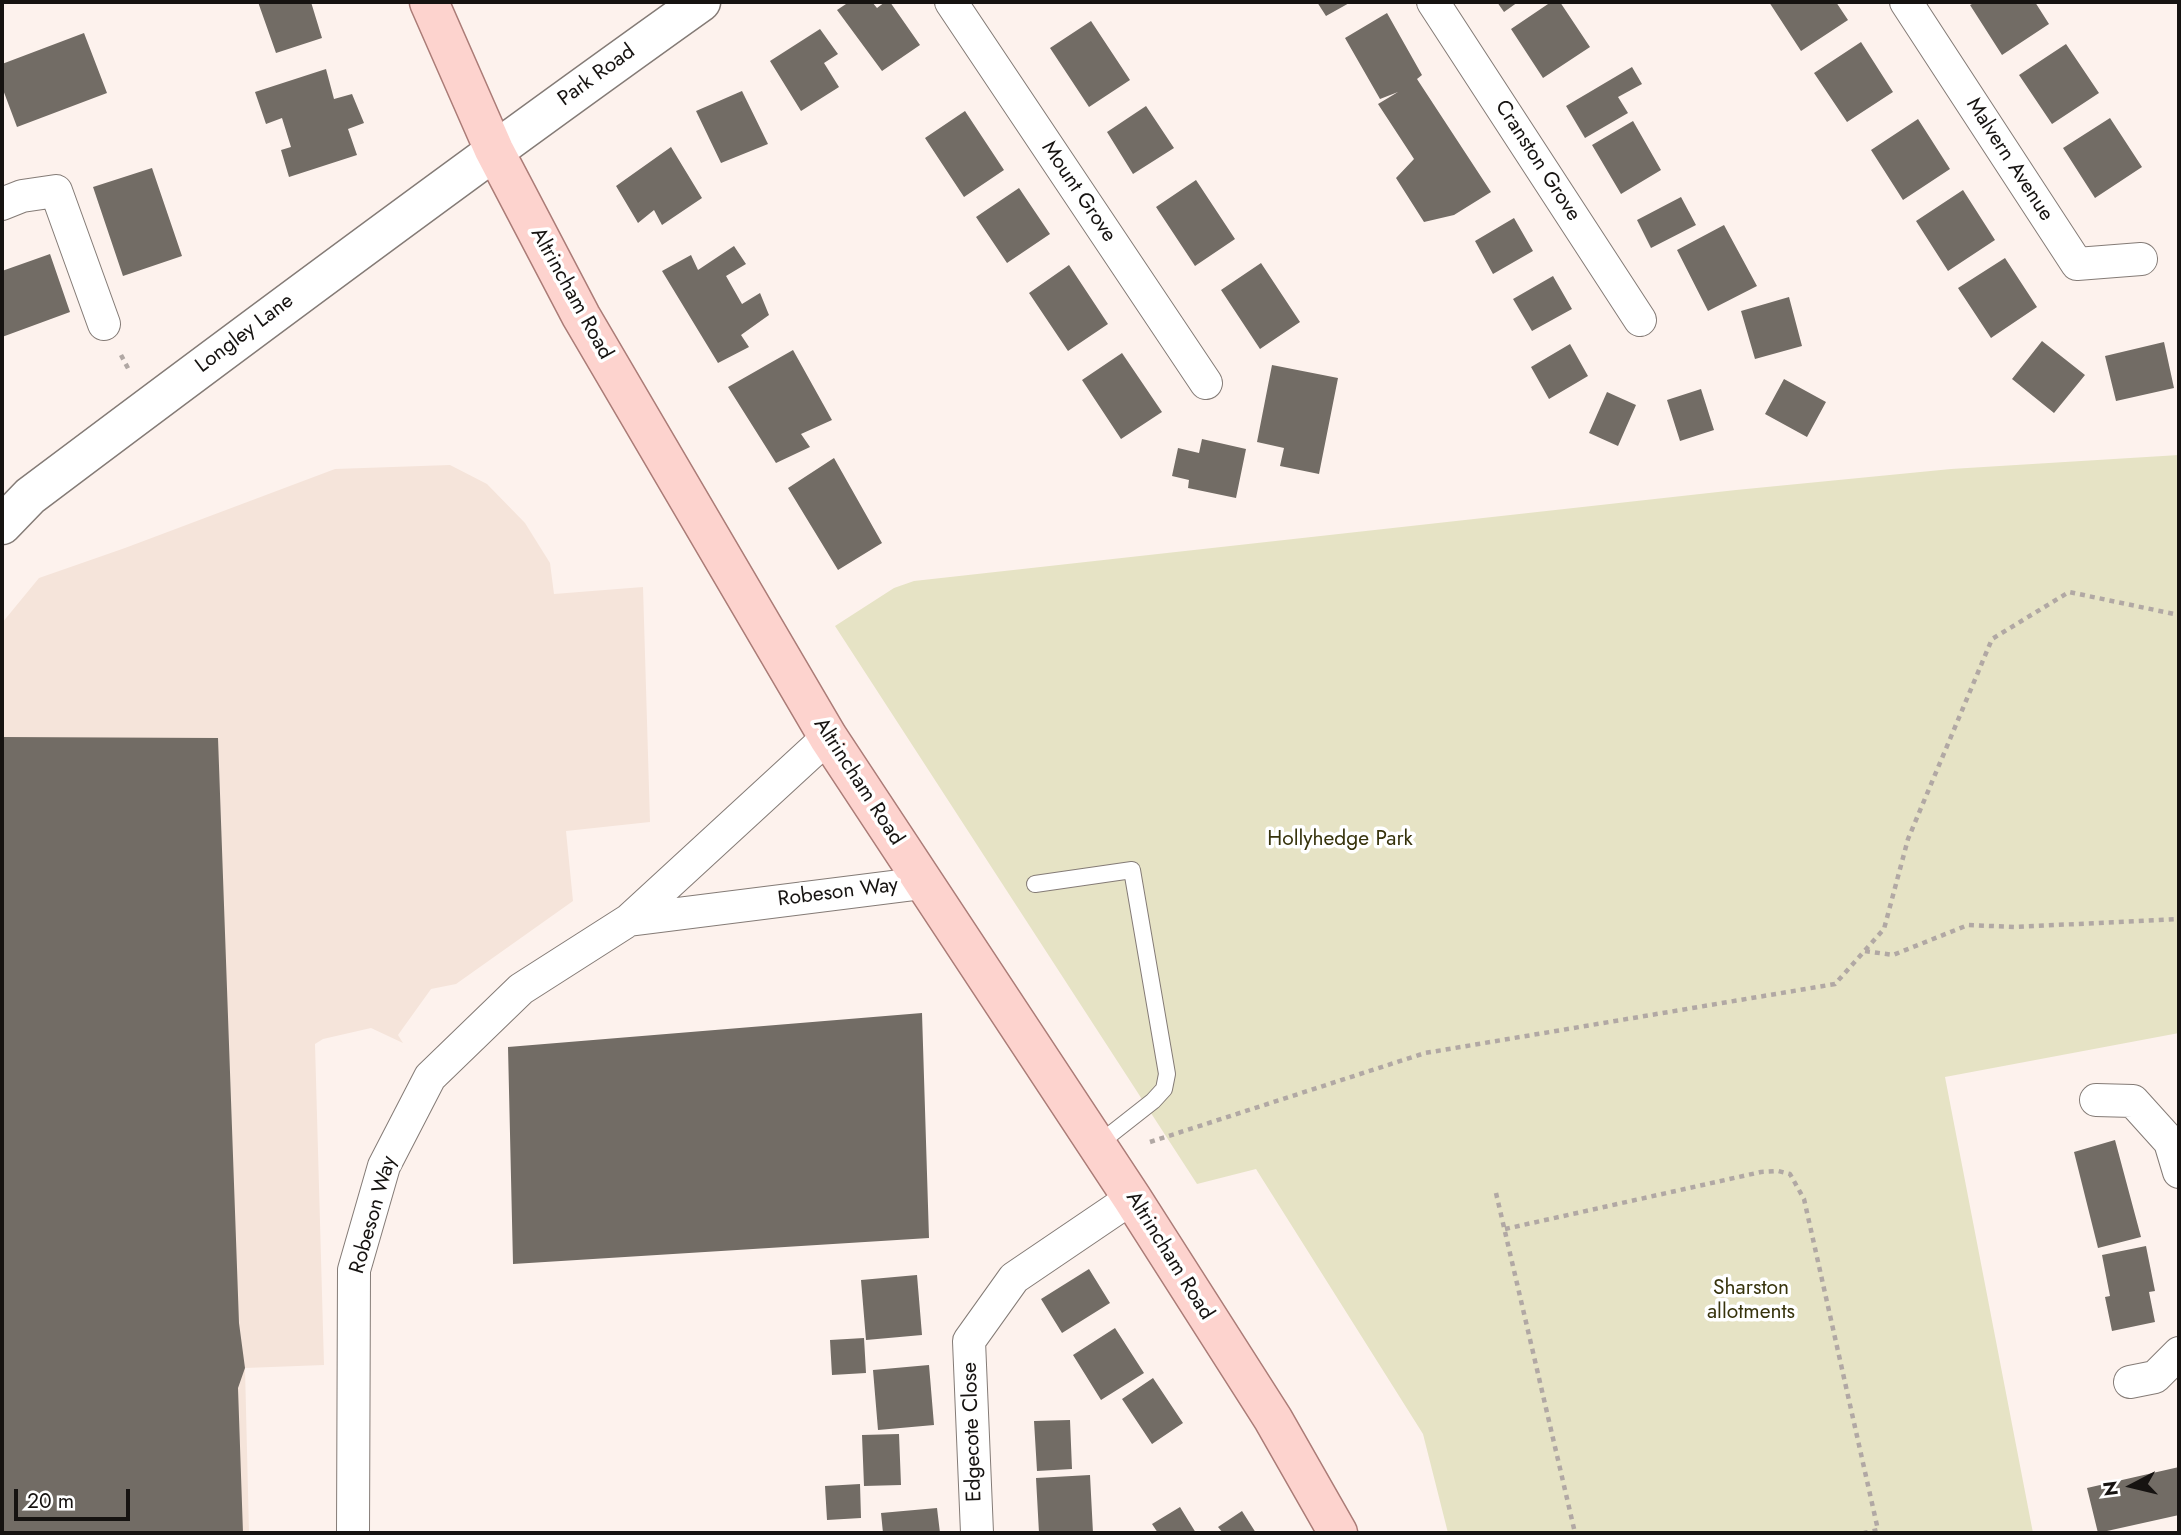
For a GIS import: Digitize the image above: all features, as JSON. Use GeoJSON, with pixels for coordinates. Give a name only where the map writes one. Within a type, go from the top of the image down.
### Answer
{"type":"FeatureCollection","features":[{"type":"Feature","properties":{"kind":"main road","name":"Altrincham Road"},"geometry":{"type":"LineString","coordinates":[[429,2],[494,150],[581,317],[828,737],[1115,1171],[1273,1419],[1338,1533]]}},
{"type":"Feature","properties":{"kind":"main road","name":"Park Road"},"geometry":{"type":"LineString","coordinates":[[494,150],[701,2]]}},
{"type":"Feature","properties":{"kind":"main road","name":"Longley Lane"},"geometry":{"type":"LineString","coordinates":[[7,507],[30,496],[494,150]]}},
{"type":"Feature","properties":{"kind":"street","name":"Mount Grove"},"geometry":{"type":"LineString","coordinates":[[951,2],[1206,383]]}},
{"type":"Feature","properties":{"kind":"street","name":"Cranston Grove"},"geometry":{"type":"LineString","coordinates":[[1433,2],[1640,320]]}},
{"type":"Feature","properties":{"kind":"street","name":"Malvern Avenue"},"geometry":{"type":"LineString","coordinates":[[1906,2],[2077,264],[2141,258]]}},
{"type":"Feature","properties":{"kind":"street"},"geometry":{"type":"LineString","coordinates":[[2,204],[22,196],[56,191],[104,324]]}},
{"type":"Feature","properties":{"kind":"street","name":"Robeson Way"},"geometry":{"type":"LineString","coordinates":[[353,1533],[354,1270],[384,1166],[430,1077],[521,989],[629,920],[828,737]]}},
{"type":"Feature","properties":{"kind":"street","name":"Robeson Way"},"geometry":{"type":"LineString","coordinates":[[629,920],[923,883]]}},
{"type":"Feature","properties":{"kind":"street"},"geometry":{"type":"LineString","coordinates":[[2096,1100],[2133,1101],[2171,1142],[2179,1171]]}},
{"type":"Feature","properties":{"kind":"street","name":"Edgecote Close"},"geometry":{"type":"LineString","coordinates":[[977,1533],[969,1341],[1014,1278],[1115,1171]]}},
{"type":"Feature","properties":{"kind":"street"},"geometry":{"type":"LineString","coordinates":[[2130,1382],[2155,1377],[2179,1353]]}},
{"type":"Feature","properties":{"kind":"lane"},"geometry":{"type":"LineString","coordinates":[[1035,884],[1132,870],[1167,1074],[1164,1088],[1153,1101],[1115,1171]]}},
{"type":"Feature","properties":{"kind":"path"},"geometry":{"type":"LineString","coordinates":[[104,324],[149,407]]}},
{"type":"Feature","properties":{"kind":"path"},"geometry":{"type":"LineString","coordinates":[[1115,1171],[1152,1140],[1425,1053],[1835,984],[1884,929],[1908,839],[1992,639],[2069,592],[2179,615]]}},
{"type":"Feature","properties":{"kind":"path"},"geometry":{"type":"LineString","coordinates":[[1864,951],[1893,955],[1968,925],[2015,927],[2179,919]]}},
{"type":"Feature","properties":{"kind":"path"},"geometry":{"type":"LineString","coordinates":[[1505,1229],[1762,1172],[1778,1171],[1790,1174],[1804,1199],[1878,1530],[1864,1533]]}},
{"type":"Feature","properties":{"kind":"path"},"geometry":{"type":"LineString","coordinates":[[1496,1193],[1575,1533]]}},
{"type":"Feature","properties":{"kind":"shaded area"},"geometry":{"type":"Polygon","coordinates":[[[450,465],[487,484],[525,523],[550,563],[554,594],[643,587],[650,822],[566,831],[573,901],[456,984],[431,989],[398,1035],[403,1043],[371,1028],[323,1039],[315,1044],[324,1365],[245,1368],[249,1533],[2,1533],[2,623],[39,578],[335,469],[450,465]]]}},
{"type":"Feature","properties":{"kind":"green space","name":"Hollyhedge Park"},"geometry":{"type":"Polygon","coordinates":[[[2179,455],[2179,1033],[1945,1077],[2033,1533],[1448,1533],[1423,1434],[1256,1169],[1197,1184],[835,626],[894,588],[914,581],[1736,490],[1951,469],[2179,455]]]}},
{"type":"Feature","properties":{"kind":"building"},"geometry":{"type":"Polygon","coordinates":[[[258,2],[311,2],[322,38],[276,53],[258,2]]]}},
{"type":"Feature","properties":{"kind":"building"},"geometry":{"type":"Polygon","coordinates":[[[849,2],[872,2],[877,8],[890,2],[920,45],[882,71],[837,10],[849,2]]]}},
{"type":"Feature","properties":{"kind":"building"},"geometry":{"type":"Polygon","coordinates":[[[1317,2],[1351,2],[1326,16],[1317,2]]]}},
{"type":"Feature","properties":{"kind":"building"},"geometry":{"type":"Polygon","coordinates":[[[1497,2],[1518,2],[1504,12],[1497,2]]]}},
{"type":"Feature","properties":{"kind":"building"},"geometry":{"type":"Polygon","coordinates":[[[1551,2],[1560,2],[1590,47],[1543,78],[1511,29],[1551,2]]]}},
{"type":"Feature","properties":{"kind":"building"},"geometry":{"type":"Polygon","coordinates":[[[1769,2],[1836,2],[1848,20],[1801,51],[1769,2]]]}},
{"type":"Feature","properties":{"kind":"building"},"geometry":{"type":"Polygon","coordinates":[[[1976,2],[2035,2],[2049,24],[2002,55],[1970,5],[1976,2]]]}},
{"type":"Feature","properties":{"kind":"building"},"geometry":{"type":"Polygon","coordinates":[[[1387,13],[1422,75],[1417,79],[1491,192],[1454,215],[1424,222],[1396,178],[1414,159],[1378,104],[1398,92],[1380,99],[1345,38],[1387,13]]]}},
{"type":"Feature","properties":{"kind":"building"},"geometry":{"type":"Polygon","coordinates":[[[1091,21],[1130,80],[1089,107],[1050,48],[1091,21]]]}},
{"type":"Feature","properties":{"kind":"building"},"geometry":{"type":"Polygon","coordinates":[[[820,29],[838,54],[824,63],[839,87],[801,111],[770,61],[820,29]]]}},
{"type":"Feature","properties":{"kind":"building"},"geometry":{"type":"Polygon","coordinates":[[[84,33],[107,93],[17,127],[2,87],[2,64],[84,33]]]}},
{"type":"Feature","properties":{"kind":"building"},"geometry":{"type":"Polygon","coordinates":[[[1861,42],[1893,92],[1847,122],[1814,73],[1861,42]]]}},
{"type":"Feature","properties":{"kind":"building"},"geometry":{"type":"Polygon","coordinates":[[[2066,44],[2099,93],[2052,124],[2019,75],[2066,44]]]}},
{"type":"Feature","properties":{"kind":"building"},"geometry":{"type":"Polygon","coordinates":[[[1632,67],[1642,84],[1618,97],[1628,113],[1585,138],[1566,106],[1632,67]]]}},
{"type":"Feature","properties":{"kind":"building"},"geometry":{"type":"Polygon","coordinates":[[[326,69],[334,99],[352,94],[364,123],[348,129],[357,155],[289,177],[281,150],[291,147],[282,118],[266,124],[255,92],[326,69]]]}},
{"type":"Feature","properties":{"kind":"building"},"geometry":{"type":"Polygon","coordinates":[[[742,91],[768,144],[721,163],[696,111],[742,91]]]}},
{"type":"Feature","properties":{"kind":"building"},"geometry":{"type":"Polygon","coordinates":[[[1146,106],[1174,148],[1133,174],[1107,132],[1146,106]]]}},
{"type":"Feature","properties":{"kind":"building"},"geometry":{"type":"Polygon","coordinates":[[[965,111],[1004,170],[964,197],[925,138],[965,111]]]}},
{"type":"Feature","properties":{"kind":"building"},"geometry":{"type":"Polygon","coordinates":[[[2110,118],[2142,167],[2095,198],[2063,148],[2110,118]]]}},
{"type":"Feature","properties":{"kind":"building"},"geometry":{"type":"Polygon","coordinates":[[[1918,119],[1950,169],[1903,200],[1871,150],[1918,119]]]}},
{"type":"Feature","properties":{"kind":"building"},"geometry":{"type":"Polygon","coordinates":[[[1633,121],[1661,170],[1621,194],[1592,145],[1633,121]]]}},
{"type":"Feature","properties":{"kind":"building"},"geometry":{"type":"Polygon","coordinates":[[[671,147],[702,198],[662,225],[654,210],[638,223],[616,186],[671,147]]]}},
{"type":"Feature","properties":{"kind":"building"},"geometry":{"type":"Polygon","coordinates":[[[152,168],[182,256],[123,276],[93,187],[152,168]]]}},
{"type":"Feature","properties":{"kind":"building"},"geometry":{"type":"Polygon","coordinates":[[[1196,180],[1235,239],[1195,266],[1156,207],[1196,180]]]}},
{"type":"Feature","properties":{"kind":"building"},"geometry":{"type":"Polygon","coordinates":[[[1019,188],[1050,234],[1007,263],[976,217],[1019,188]]]}},
{"type":"Feature","properties":{"kind":"building"},"geometry":{"type":"Polygon","coordinates":[[[1963,190],[1995,240],[1948,271],[1916,221],[1963,190]]]}},
{"type":"Feature","properties":{"kind":"building"},"geometry":{"type":"Polygon","coordinates":[[[1681,197],[1696,225],[1651,248],[1637,220],[1681,197]]]}},
{"type":"Feature","properties":{"kind":"building"},"geometry":{"type":"Polygon","coordinates":[[[1514,218],[1533,251],[1493,274],[1475,241],[1514,218]]]}},
{"type":"Feature","properties":{"kind":"building"},"geometry":{"type":"Polygon","coordinates":[[[1724,225],[1757,286],[1708,311],[1677,250],[1724,225]]]}},
{"type":"Feature","properties":{"kind":"building"},"geometry":{"type":"Polygon","coordinates":[[[734,246],[746,264],[726,276],[742,304],[760,293],[769,315],[741,335],[749,347],[718,363],[662,271],[691,255],[698,270],[734,246]]]}},
{"type":"Feature","properties":{"kind":"building"},"geometry":{"type":"Polygon","coordinates":[[[50,254],[70,312],[2,337],[2,271],[50,254]]]}},
{"type":"Feature","properties":{"kind":"building"},"geometry":{"type":"Polygon","coordinates":[[[2005,258],[2037,307],[1991,338],[1958,288],[2005,258]]]}},
{"type":"Feature","properties":{"kind":"building"},"geometry":{"type":"Polygon","coordinates":[[[1261,263],[1300,322],[1260,349],[1221,290],[1261,263]]]}},
{"type":"Feature","properties":{"kind":"building"},"geometry":{"type":"Polygon","coordinates":[[[1069,265],[1108,324],[1068,351],[1029,293],[1069,265]]]}},
{"type":"Feature","properties":{"kind":"building"},"geometry":{"type":"Polygon","coordinates":[[[1553,276],[1572,309],[1532,331],[1513,299],[1553,276]]]}},
{"type":"Feature","properties":{"kind":"building"},"geometry":{"type":"Polygon","coordinates":[[[1789,297],[1802,346],[1755,359],[1741,311],[1789,297]]]}},
{"type":"Feature","properties":{"kind":"building"},"geometry":{"type":"Polygon","coordinates":[[[2042,341],[2085,375],[2054,413],[2012,379],[2042,341]]]}},
{"type":"Feature","properties":{"kind":"building"},"geometry":{"type":"Polygon","coordinates":[[[2164,342],[2174,388],[2116,401],[2105,356],[2164,342]]]}},
{"type":"Feature","properties":{"kind":"building"},"geometry":{"type":"Polygon","coordinates":[[[1570,344],[1588,376],[1549,399],[1531,367],[1570,344]]]}},
{"type":"Feature","properties":{"kind":"building"},"geometry":{"type":"Polygon","coordinates":[[[793,350],[832,420],[801,434],[810,447],[776,463],[728,387],[793,350]]]}},
{"type":"Feature","properties":{"kind":"building"},"geometry":{"type":"Polygon","coordinates":[[[1122,353],[1162,412],[1121,439],[1082,380],[1122,353]]]}},
{"type":"Feature","properties":{"kind":"building"},"geometry":{"type":"Polygon","coordinates":[[[1272,365],[1338,378],[1319,474],[1280,466],[1284,448],[1257,442],[1272,365]]]}},
{"type":"Feature","properties":{"kind":"building"},"geometry":{"type":"Polygon","coordinates":[[[1784,379],[1826,402],[1807,437],[1765,414],[1784,379]]]}},
{"type":"Feature","properties":{"kind":"building"},"geometry":{"type":"Polygon","coordinates":[[[1701,389],[1714,430],[1680,441],[1667,400],[1701,389]]]}},
{"type":"Feature","properties":{"kind":"building"},"geometry":{"type":"Polygon","coordinates":[[[1607,392],[1636,405],[1618,446],[1589,433],[1607,392]]]}},
{"type":"Feature","properties":{"kind":"building"},"geometry":{"type":"Polygon","coordinates":[[[1202,439],[1246,449],[1236,498],[1188,488],[1189,480],[1172,476],[1178,448],[1199,453],[1202,439]]]}},
{"type":"Feature","properties":{"kind":"building"},"geometry":{"type":"Polygon","coordinates":[[[834,458],[882,543],[838,570],[788,488],[834,458]]]}},
{"type":"Feature","properties":{"kind":"building"},"geometry":{"type":"Polygon","coordinates":[[[2,737],[218,738],[239,1323],[245,1368],[238,1388],[243,1533],[2,1533],[2,737]]]}},
{"type":"Feature","properties":{"kind":"building"},"geometry":{"type":"Polygon","coordinates":[[[922,1013],[929,1238],[513,1264],[508,1047],[922,1013]]]}},
{"type":"Feature","properties":{"kind":"building"},"geometry":{"type":"Polygon","coordinates":[[[2115,1140],[2141,1237],[2098,1248],[2074,1152],[2115,1140]]]}},
{"type":"Feature","properties":{"kind":"building"},"geometry":{"type":"Polygon","coordinates":[[[2146,1246],[2155,1291],[2149,1292],[2155,1322],[2112,1331],[2105,1297],[2110,1296],[2102,1255],[2146,1246]]]}},
{"type":"Feature","properties":{"kind":"building"},"geometry":{"type":"Polygon","coordinates":[[[1089,1269],[1110,1303],[1062,1333],[1041,1299],[1089,1269]]]}},
{"type":"Feature","properties":{"kind":"building"},"geometry":{"type":"Polygon","coordinates":[[[917,1275],[922,1335],[866,1340],[861,1280],[917,1275]]]}},
{"type":"Feature","properties":{"kind":"building"},"geometry":{"type":"Polygon","coordinates":[[[1115,1328],[1144,1373],[1101,1400],[1073,1355],[1115,1328]]]}},
{"type":"Feature","properties":{"kind":"building"},"geometry":{"type":"Polygon","coordinates":[[[864,1338],[866,1373],[832,1375],[830,1340],[864,1338]]]}},
{"type":"Feature","properties":{"kind":"building"},"geometry":{"type":"Polygon","coordinates":[[[929,1365],[934,1425],[878,1430],[873,1370],[929,1365]]]}},
{"type":"Feature","properties":{"kind":"building"},"geometry":{"type":"Polygon","coordinates":[[[1153,1378],[1183,1423],[1152,1444],[1122,1399],[1153,1378]]]}},
{"type":"Feature","properties":{"kind":"building"},"geometry":{"type":"Polygon","coordinates":[[[1070,1420],[1072,1469],[1037,1471],[1034,1421],[1070,1420]]]}},
{"type":"Feature","properties":{"kind":"building"},"geometry":{"type":"Polygon","coordinates":[[[899,1434],[901,1485],[864,1486],[862,1435],[899,1434]]]}},
{"type":"Feature","properties":{"kind":"building"},"geometry":{"type":"Polygon","coordinates":[[[2179,1467],[2179,1515],[2098,1533],[2087,1488],[2179,1467]]]}},
{"type":"Feature","properties":{"kind":"building"},"geometry":{"type":"Polygon","coordinates":[[[1090,1475],[1093,1533],[1039,1533],[1036,1478],[1090,1475]]]}},
{"type":"Feature","properties":{"kind":"building"},"geometry":{"type":"Polygon","coordinates":[[[860,1484],[861,1518],[827,1520],[825,1486],[860,1484]]]}},
{"type":"Feature","properties":{"kind":"building"},"geometry":{"type":"Polygon","coordinates":[[[1180,1507],[1196,1533],[1158,1533],[1152,1524],[1180,1507]]]}},
{"type":"Feature","properties":{"kind":"building"},"geometry":{"type":"Polygon","coordinates":[[[937,1508],[940,1533],[883,1533],[881,1513],[937,1508]]]}},
{"type":"Feature","properties":{"kind":"building"},"geometry":{"type":"Polygon","coordinates":[[[1242,1511],[1256,1533],[1223,1533],[1218,1527],[1242,1511]]]}},
{"type":"Feature","properties":{"kind":"park label","name":"Sharston allotments"},"geometry":{"type":"Point","coordinates":[1751,1301]}}]}
